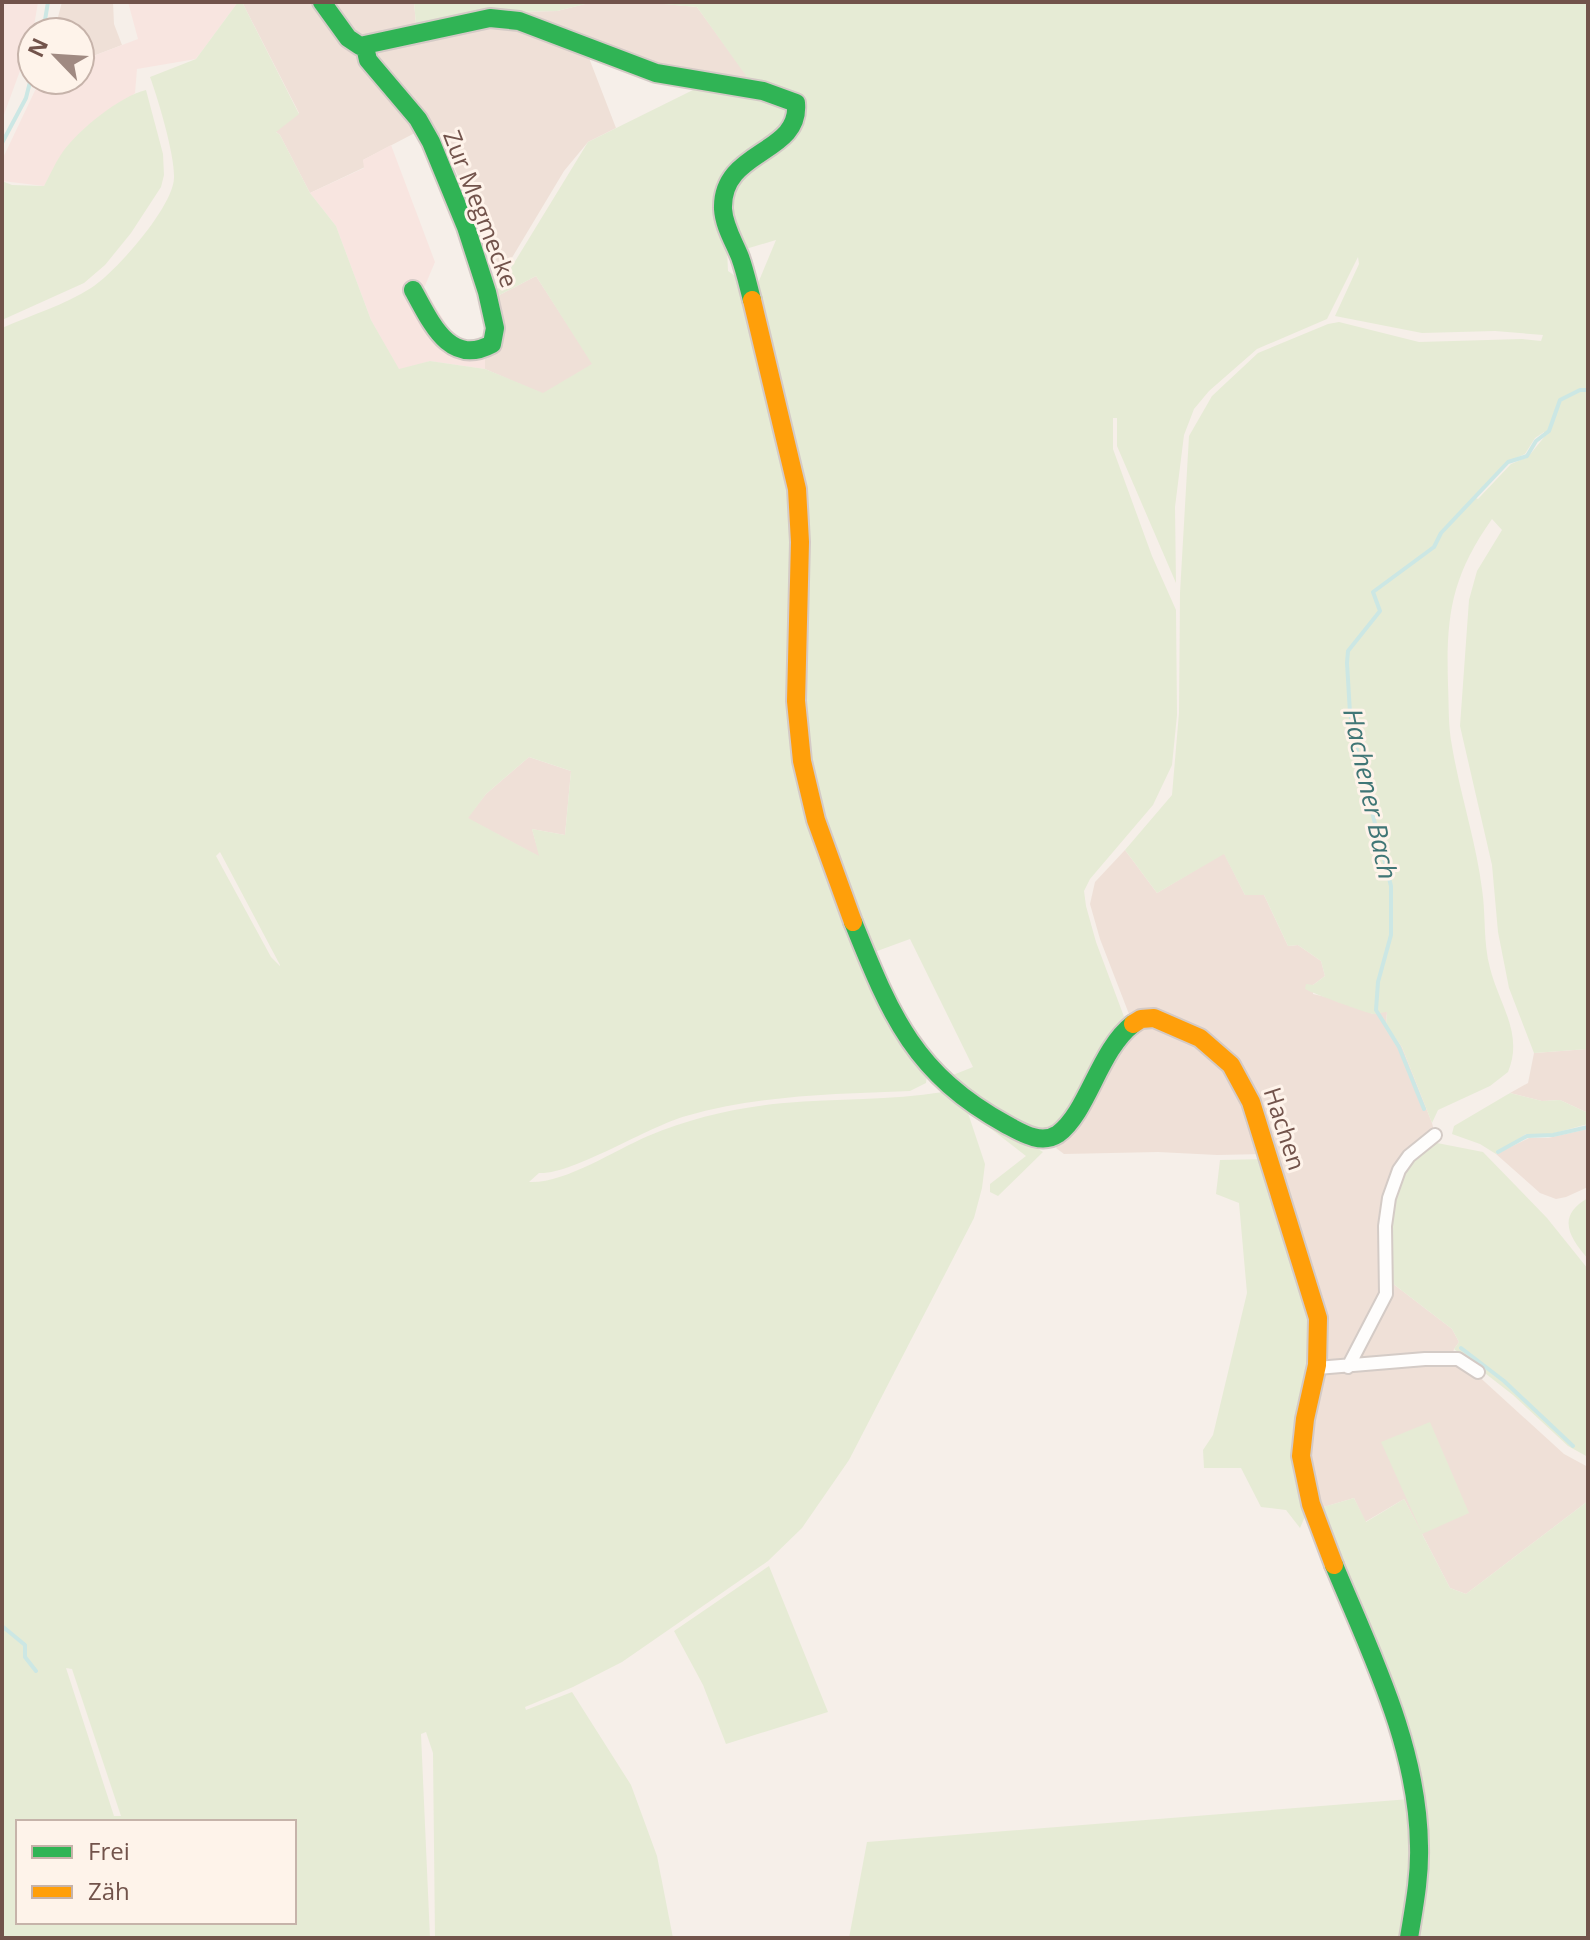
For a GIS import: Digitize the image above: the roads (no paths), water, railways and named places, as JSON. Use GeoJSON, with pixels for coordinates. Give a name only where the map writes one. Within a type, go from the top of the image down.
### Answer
{"type":"FeatureCollection","features":[{"type":"Feature","properties":{"kind":"street"},"geometry":{"type":"LineString","coordinates":[[322,2],[348,38],[365,47]]}},
{"type":"Feature","properties":{"kind":"street","name":"Hachen"},"geometry":{"type":"LineString","coordinates":[[365,47],[454,24],[490,18],[519,21],[656,73],[763,91],[796,103],[798,121],[788,134],[739,165],[725,186],[723,206],[742,264],[797,487],[801,587],[796,702],[808,797],[839,888],[901,1031],[943,1083],[1018,1131],[1041,1139],[1050,1138],[1065,1128],[1120,1038],[1139,1019],[1155,1018],[1188,1031],[1216,1049],[1238,1075],[1251,1098],[1320,1325],[1317,1368],[1301,1432],[1304,1480],[1324,1541],[1377,1667],[1408,1755],[1415,1785],[1419,1815],[1418,1864],[1409,1938]]}},
{"type":"Feature","properties":{"kind":"street","name":"Zur Megmecke"},"geometry":{"type":"LineString","coordinates":[[365,47],[368,60],[418,119],[431,142],[466,227],[487,292],[495,328],[492,344],[482,352],[469,353],[451,345],[437,331],[413,290]]}},
{"type":"Feature","properties":{"kind":"street"},"geometry":{"type":"LineString","coordinates":[[1348,1367],[1386,1294],[1385,1226],[1389,1198],[1399,1170],[1409,1156],[1435,1135]]}},
{"type":"Feature","properties":{"kind":"street"},"geometry":{"type":"LineString","coordinates":[[1317,1368],[1458,1359],[1478,1372]]}},
{"type":"Feature","properties":{"kind":"waterway"},"geometry":{"type":"LineString","coordinates":[[46,16],[48,2]]}},
{"type":"Feature","properties":{"kind":"waterway"},"geometry":{"type":"LineString","coordinates":[[2,143],[26,96]]}},
{"type":"Feature","properties":{"kind":"waterway","name":"Hachener Bach"},"geometry":{"type":"LineString","coordinates":[[1424,1109],[1399,1047],[1376,1010],[1378,982],[1391,935],[1391,886],[1350,713],[1348,651],[1380,611],[1373,592],[1434,547],[1441,533],[1508,462],[1527,456],[1536,441],[1549,431],[1560,400],[1580,390],[1588,390]]}},
{"type":"Feature","properties":{"kind":"waterway"},"geometry":{"type":"LineString","coordinates":[[1498,1152],[1527,1136],[1553,1135],[1588,1127]]}},
{"type":"Feature","properties":{"kind":"waterway","name":"Hachener Bach"},"geometry":{"type":"LineString","coordinates":[[1461,1348],[1504,1381],[1573,1446]]}},
{"type":"Feature","properties":{"kind":"waterway"},"geometry":{"type":"LineString","coordinates":[[2,1626],[25,1645],[25,1657],[36,1671]]}}]}
